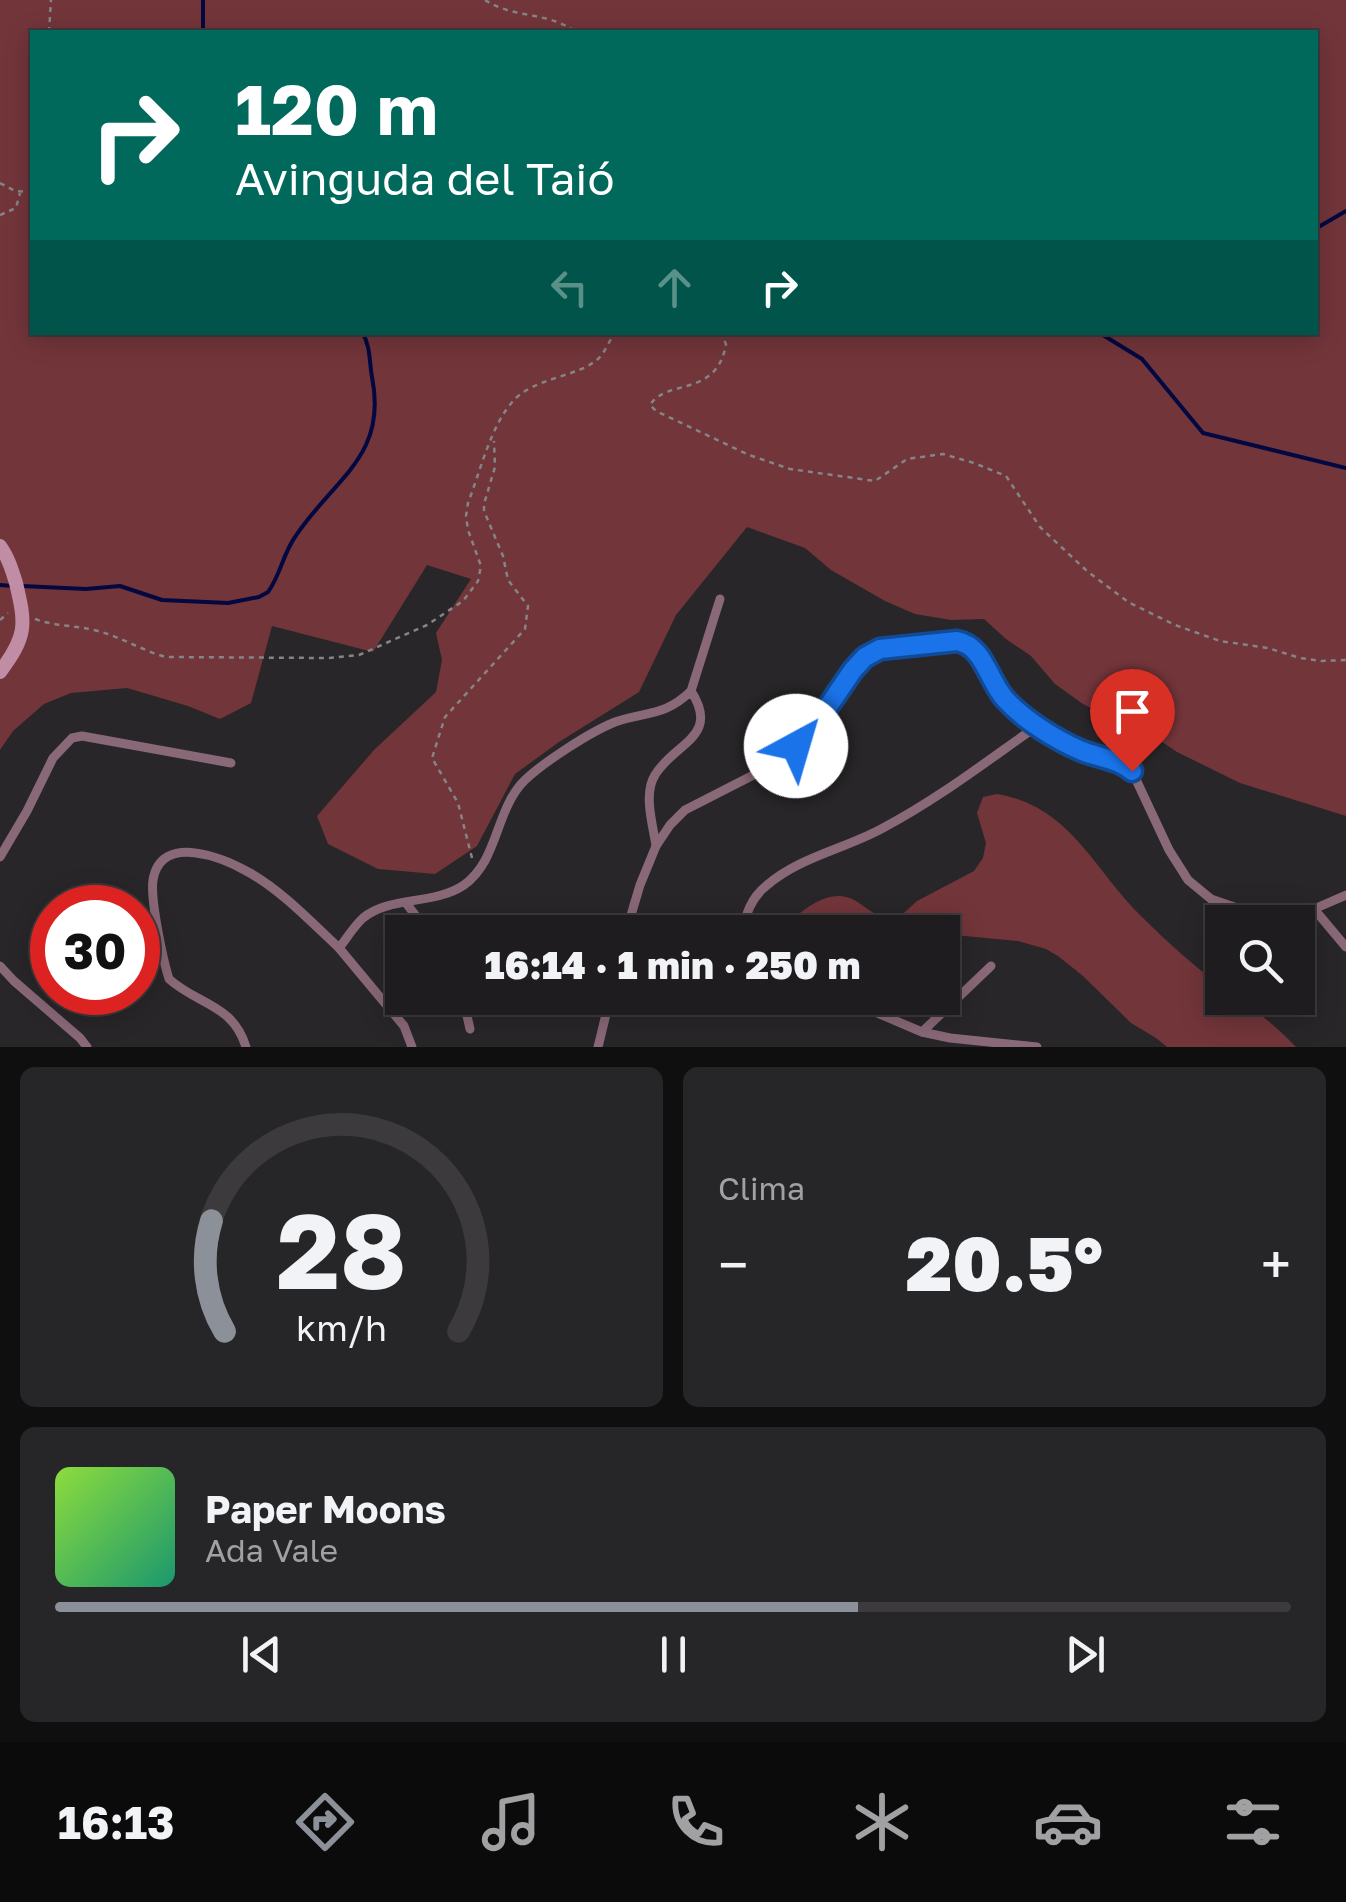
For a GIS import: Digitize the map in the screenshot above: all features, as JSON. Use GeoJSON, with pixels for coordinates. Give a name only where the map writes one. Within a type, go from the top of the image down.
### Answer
{"type":"FeatureCollection","features":[{"type":"Feature","properties":{"kind":"street"},"geometry":{"type":"LineString","coordinates":[[0,546],[13,572],[23,613],[20,642],[0,672]]}},
{"type":"Feature","properties":{"kind":"street"},"geometry":{"type":"LineString","coordinates":[[339,948],[374,911],[461,888],[478,873],[490,853],[522,782],[571,746],[612,723],[678,703],[691,691],[720,599]]}},
{"type":"Feature","properties":{"kind":"street"},"geometry":{"type":"LineString","coordinates":[[631,915],[656,846],[685,810],[782,761],[812,730],[865,657],[880,649],[948,641],[966,643],[979,655],[1006,700],[1037,726],[1080,750],[1123,763],[1132,771],[1169,850],[1188,880],[1212,899],[1229,905]]}},
{"type":"Feature","properties":{"kind":"street"},"geometry":{"type":"LineString","coordinates":[[656,846],[649,792],[654,776],[692,739],[702,719],[691,691]]}},
{"type":"Feature","properties":{"kind":"street"},"geometry":{"type":"LineString","coordinates":[[748,915],[754,897],[771,881],[930,802],[1037,726]]}},
{"type":"Feature","properties":{"kind":"street"},"geometry":{"type":"LineString","coordinates":[[0,858],[53,758],[72,738],[82,736],[231,763]]}},
{"type":"Feature","properties":{"kind":"street"},"geometry":{"type":"LineString","coordinates":[[246,1047],[237,1026],[226,1014],[170,979],[152,882],[166,858],[194,851],[262,880],[339,948],[404,1026],[412,1047]]}},
{"type":"Feature","properties":{"kind":"street"},"geometry":{"type":"LineString","coordinates":[[1315,909],[1346,896]]}},
{"type":"Feature","properties":{"kind":"street"},"geometry":{"type":"LineString","coordinates":[[406,904],[415,915]]}},
{"type":"Feature","properties":{"kind":"street"},"geometry":{"type":"LineString","coordinates":[[1315,910],[1346,947]]}},
{"type":"Feature","properties":{"kind":"street"},"geometry":{"type":"LineString","coordinates":[[0,966],[87,1047]]}},
{"type":"Feature","properties":{"kind":"street"},"geometry":{"type":"LineString","coordinates":[[922,1032],[991,966]]}},
{"type":"Feature","properties":{"kind":"street"},"geometry":{"type":"LineString","coordinates":[[467,1015],[470,1029]]}},
{"type":"Feature","properties":{"kind":"street"},"geometry":{"type":"LineString","coordinates":[[598,1047],[606,1015]]}},
{"type":"Feature","properties":{"kind":"street"},"geometry":{"type":"LineString","coordinates":[[882,1015],[922,1032],[950,1038],[1036,1047]]}},
{"type":"Feature","properties":{"kind":"path"},"geometry":{"type":"LineString","coordinates":[[50,30],[51,0]]}},
{"type":"Feature","properties":{"kind":"path"},"geometry":{"type":"LineString","coordinates":[[485,0],[500,9],[550,18],[572,30]]}},
{"type":"Feature","properties":{"kind":"path"},"geometry":{"type":"LineString","coordinates":[[0,184],[30,192]]}},
{"type":"Feature","properties":{"kind":"path"},"geometry":{"type":"LineString","coordinates":[[0,215],[16,208],[21,192]]}},
{"type":"Feature","properties":{"kind":"path"},"geometry":{"type":"LineString","coordinates":[[23,613],[58,626],[104,632],[166,657],[329,658],[358,654],[427,625],[464,601],[478,581],[480,566],[466,516],[501,419],[526,390],[601,357],[614,335]]}},
{"type":"Feature","properties":{"kind":"path"},"geometry":{"type":"LineString","coordinates":[[722,335],[726,344],[720,365],[694,384],[654,398],[650,405],[656,411],[790,469],[875,481],[907,459],[943,454],[974,464],[1006,476],[1040,527],[1128,602],[1220,641],[1268,648],[1300,658],[1346,660]]}},
{"type":"Feature","properties":{"kind":"path"},"geometry":{"type":"LineString","coordinates":[[478,873],[458,803],[432,758],[445,717],[525,628],[528,606],[508,580],[503,556],[484,511],[495,468],[493,438]]}},
{"type":"Feature","properties":{"kind":"shaded area"},"geometry":{"type":"Polygon","coordinates":[[[0,0],[1346,0],[1346,816],[1240,783],[1177,752],[1149,733],[1083,704],[1055,684],[1031,656],[984,619],[951,620],[915,614],[831,570],[805,548],[747,527],[676,615],[639,692],[515,774],[477,846],[435,874],[378,869],[328,844],[317,816],[374,750],[436,692],[442,660],[436,633],[471,579],[427,565],[373,652],[272,626],[251,703],[220,719],[127,688],[71,693],[44,704],[13,731],[0,750],[0,0]]]}},
{"type":"Feature","properties":{"kind":"shaded area"},"geometry":{"type":"Polygon","coordinates":[[[997,794],[1022,801],[1044,812],[1079,842],[1141,916],[1205,973],[1205,1015],[1260,1015],[1296,1047],[1167,1047],[1131,1023],[1083,976],[1046,949],[1018,941],[960,936],[960,915],[902,915],[917,901],[974,871],[983,858],[986,843],[977,813],[983,797],[997,794]]]}},
{"type":"Feature","properties":{"kind":"shaded area"},"geometry":{"type":"Polygon","coordinates":[[[849,898],[877,915],[799,915],[820,900],[849,898]]]}},
{"type":"Feature","properties":{"kind":"waterway"},"geometry":{"type":"LineString","coordinates":[[203,0],[203,30]]}},
{"type":"Feature","properties":{"kind":"waterway"},"geometry":{"type":"LineString","coordinates":[[1318,227],[1346,211]]}},
{"type":"Feature","properties":{"kind":"waterway"},"geometry":{"type":"LineString","coordinates":[[22,586],[120,586],[162,600],[228,603],[268,592],[295,537],[365,447],[375,404],[363,335]]}},
{"type":"Feature","properties":{"kind":"waterway"},"geometry":{"type":"LineString","coordinates":[[1103,335],[1142,359],[1203,433],[1346,468]]}},
{"type":"Feature","properties":{"kind":"waterway"},"geometry":{"type":"LineString","coordinates":[[0,585],[13,586]]}},
{"type":"Feature","properties":{"kind":"route"},"geometry":{"type":"LineString","coordinates":[[796,746],[865,657],[880,649],[957,641],[973,648],[1006,700],[1037,726],[1080,750],[1123,763],[1132,771]]}}]}
